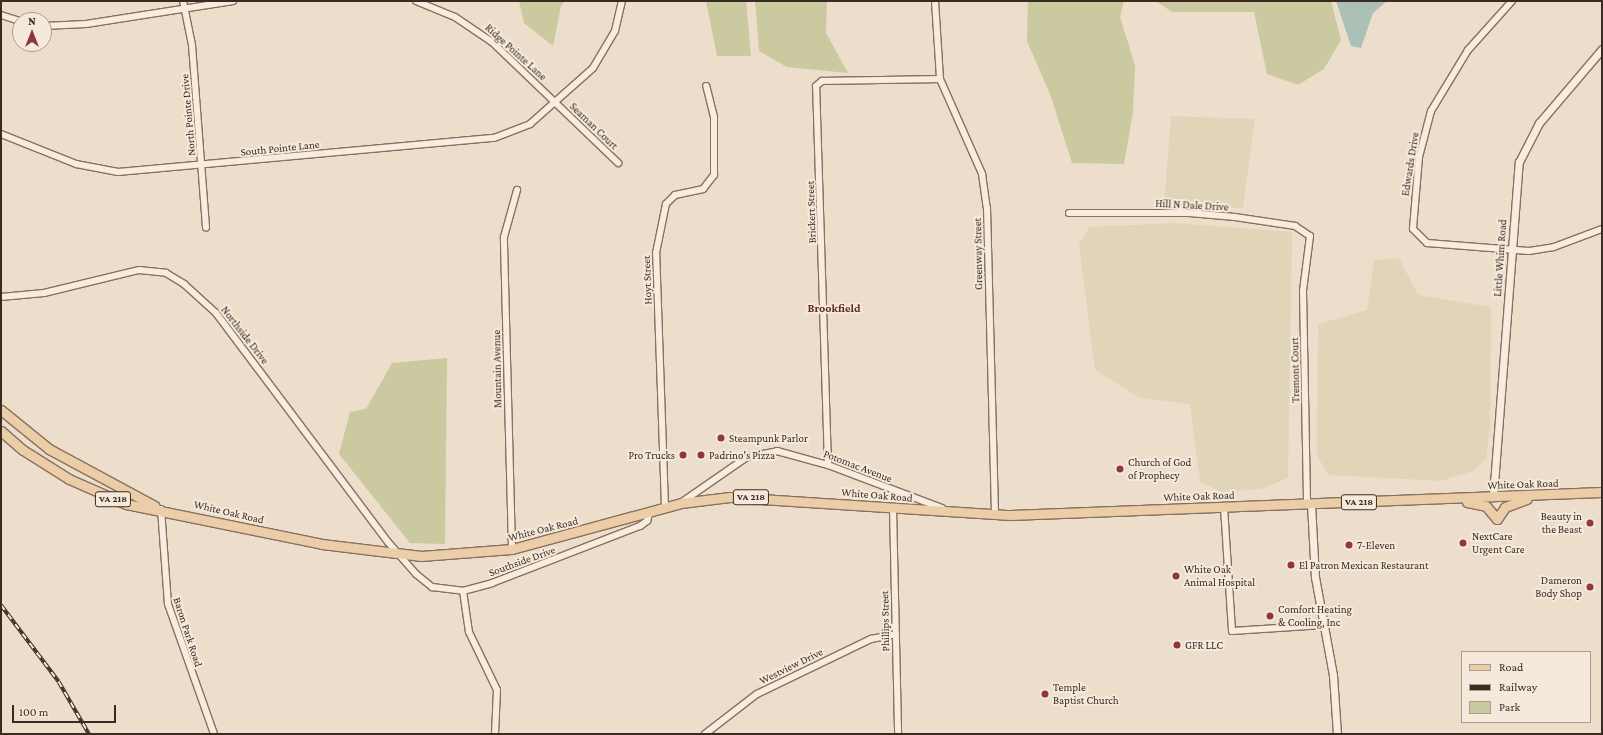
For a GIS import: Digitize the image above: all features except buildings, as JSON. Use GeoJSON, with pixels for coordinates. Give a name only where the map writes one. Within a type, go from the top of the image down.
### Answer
{"type":"FeatureCollection","features":[{"type":"Feature","properties":{"kind":"main road","name":"White Oak Road"},"geometry":{"type":"LineString","coordinates":[[1,410],[54,452],[161,509]]}},
{"type":"Feature","properties":{"kind":"main road","name":"White Oak Road"},"geometry":{"type":"LineString","coordinates":[[1,431],[23,450],[69,479],[126,504],[161,509],[276,535],[399,555],[453,556],[512,549],[681,503],[746,497],[995,515],[1602,492]]}},
{"type":"Feature","properties":{"kind":"main road"},"geometry":{"type":"LineString","coordinates":[[1440,499],[1482,505],[1497,519],[1509,505],[1542,495]]}},
{"type":"Feature","properties":{"kind":"street","name":"North Pointe Drive"},"geometry":{"type":"LineString","coordinates":[[183,1],[202,165],[206,227]]}},
{"type":"Feature","properties":{"kind":"street"},"geometry":{"type":"LineString","coordinates":[[52,26],[80,25],[233,1]]}},
{"type":"Feature","properties":{"kind":"street","name":"Ridge Pointe Lane"},"geometry":{"type":"LineString","coordinates":[[416,1],[474,28],[557,103]]}},
{"type":"Feature","properties":{"kind":"street","name":"South Pointe Lane"},"geometry":{"type":"LineString","coordinates":[[1,134],[76,164],[103,170],[202,165],[494,138],[530,124],[557,103],[602,56],[614,31],[622,1]]}},
{"type":"Feature","properties":{"kind":"street","name":"Greenway Street"},"geometry":{"type":"LineString","coordinates":[[935,1],[940,79],[982,174],[987,208],[995,515]]}},
{"type":"Feature","properties":{"kind":"street","name":"Edwards Drive"},"geometry":{"type":"LineString","coordinates":[[1512,1],[1468,50],[1431,111],[1421,143],[1413,224],[1418,237],[1427,242],[1512,250],[1554,247],[1602,229]]}},
{"type":"Feature","properties":{"kind":"street"},"geometry":{"type":"LineString","coordinates":[[1,15],[12,18]]}},
{"type":"Feature","properties":{"kind":"street","name":"Little Whim Road"},"geometry":{"type":"LineString","coordinates":[[1493,497],[1516,178],[1523,150],[1539,123],[1602,49]]}},
{"type":"Feature","properties":{"kind":"street","name":"Brickert Street"},"geometry":{"type":"LineString","coordinates":[[828,465],[816,86],[822,81],[940,79]]}},
{"type":"Feature","properties":{"kind":"street","name":"Hoyt Street"},"geometry":{"type":"LineString","coordinates":[[665,507],[656,253],[666,204],[675,195],[703,189],[714,175],[714,117],[706,86]]}},
{"type":"Feature","properties":{"kind":"street","name":"Seaman Court"},"geometry":{"type":"LineString","coordinates":[[557,103],[618,163]]}},
{"type":"Feature","properties":{"kind":"street","name":"Mountain Avenue"},"geometry":{"type":"LineString","coordinates":[[512,549],[504,237],[517,190]]}},
{"type":"Feature","properties":{"kind":"street","name":"Hill N Dale Drive"},"geometry":{"type":"LineString","coordinates":[[1069,213],[1189,213],[1236,217],[1295,226],[1310,236]]}},
{"type":"Feature","properties":{"kind":"street","name":"Tremont Court"},"geometry":{"type":"LineString","coordinates":[[1309,504],[1303,291],[1310,236]]}},
{"type":"Feature","properties":{"kind":"street","name":"Northside Drive"},"geometry":{"type":"LineString","coordinates":[[1,297],[44,293],[133,271],[158,271],[175,277],[216,313],[399,555]]}},
{"type":"Feature","properties":{"kind":"street","name":"Potomac Avenue"},"geometry":{"type":"LineString","coordinates":[[681,503],[727,470],[758,453],[786,452],[828,465],[945,510],[970,514]]}},
{"type":"Feature","properties":{"kind":"street"},"geometry":{"type":"LineString","coordinates":[[1309,504],[1313,565],[1334,674],[1337,734]]}},
{"type":"Feature","properties":{"kind":"street"},"geometry":{"type":"LineString","coordinates":[[1224,507],[1232,631],[1324,625]]}},
{"type":"Feature","properties":{"kind":"street","name":"Phillips Street"},"geometry":{"type":"LineString","coordinates":[[893,508],[898,734]]}},
{"type":"Feature","properties":{"kind":"street","name":"Baron Park Road"},"geometry":{"type":"LineString","coordinates":[[161,509],[168,604],[214,734]]}},
{"type":"Feature","properties":{"kind":"street","name":"Southside Drive"},"geometry":{"type":"LineString","coordinates":[[399,555],[432,587],[464,591],[640,526],[648,521],[650,511]]}},
{"type":"Feature","properties":{"kind":"street"},"geometry":{"type":"LineString","coordinates":[[464,591],[469,632],[497,690],[495,734]]}},
{"type":"Feature","properties":{"kind":"street","name":"Westview Drive"},"geometry":{"type":"LineString","coordinates":[[705,734],[757,694],[871,639],[896,634]]}},
{"type":"Feature","properties":{"kind":"shaded area"},"geometry":{"type":"Polygon","coordinates":[[[1336,1],[1387,1],[1373,13],[1361,48],[1351,46],[1336,1]]]}},
{"type":"Feature","properties":{"kind":"shaded area"},"geometry":{"type":"Polygon","coordinates":[[[1171,116],[1255,119],[1243,208],[1164,205],[1171,116]]]}},
{"type":"Feature","properties":{"kind":"shaded area"},"geometry":{"type":"Polygon","coordinates":[[[1175,223],[1292,232],[1288,478],[1261,489],[1220,492],[1200,481],[1190,404],[1140,398],[1095,370],[1079,245],[1089,227],[1175,223]]]}},
{"type":"Feature","properties":{"kind":"shaded area"},"geometry":{"type":"Polygon","coordinates":[[[1399,258],[1418,295],[1491,307],[1490,425],[1486,459],[1473,471],[1440,481],[1329,475],[1317,456],[1318,324],[1367,310],[1374,260],[1399,258]]]}},
{"type":"Feature","properties":{"kind":"green space"},"geometry":{"type":"Polygon","coordinates":[[[519,1],[565,1],[561,6],[553,46],[524,23],[519,1]]]}},
{"type":"Feature","properties":{"kind":"green space"},"geometry":{"type":"Polygon","coordinates":[[[706,1],[746,1],[751,56],[717,56],[706,1]]]}},
{"type":"Feature","properties":{"kind":"green space"},"geometry":{"type":"Polygon","coordinates":[[[755,1],[827,1],[826,33],[848,73],[787,67],[759,51],[755,1]]]}},
{"type":"Feature","properties":{"kind":"green space"},"geometry":{"type":"Polygon","coordinates":[[[1028,1],[1124,1],[1120,17],[1135,65],[1133,112],[1124,164],[1072,163],[1050,94],[1027,41],[1028,1]]]}},
{"type":"Feature","properties":{"kind":"green space"},"geometry":{"type":"Polygon","coordinates":[[[1156,1],[1331,1],[1341,40],[1324,69],[1298,85],[1267,74],[1254,12],[1172,12],[1156,1]]]}},
{"type":"Feature","properties":{"kind":"green space"},"geometry":{"type":"Polygon","coordinates":[[[447,358],[445,544],[410,543],[339,454],[350,412],[366,409],[392,363],[447,358]]]}},
{"type":"Feature","properties":{"kind":"railway"},"geometry":{"type":"LineString","coordinates":[[1,605],[59,682],[89,734]]}},
{"type":"Feature","properties":{"kind":"place","name":"Steampunk Parlor"},"geometry":{"type":"Point","coordinates":[721,438]}},
{"type":"Feature","properties":{"kind":"place","name":"Pro Trucks"},"geometry":{"type":"Point","coordinates":[683,455]}},
{"type":"Feature","properties":{"kind":"place","name":"Padrino's Pizza"},"geometry":{"type":"Point","coordinates":[701,455]}},
{"type":"Feature","properties":{"kind":"place","name":"Church of God of Prophecy"},"geometry":{"type":"Point","coordinates":[1120,469]}},
{"type":"Feature","properties":{"kind":"place","name":"Beauty in the Beast"},"geometry":{"type":"Point","coordinates":[1590,523]}},
{"type":"Feature","properties":{"kind":"place","name":"NextCare Urgent Care"},"geometry":{"type":"Point","coordinates":[1463,543]}},
{"type":"Feature","properties":{"kind":"place","name":"7-Eleven"},"geometry":{"type":"Point","coordinates":[1349,545]}},
{"type":"Feature","properties":{"kind":"place","name":"El Patron Mexican Restaurant"},"geometry":{"type":"Point","coordinates":[1291,565]}},
{"type":"Feature","properties":{"kind":"place","name":"White Oak Animal Hospital"},"geometry":{"type":"Point","coordinates":[1176,576]}},
{"type":"Feature","properties":{"kind":"place","name":"Dameron Body Shop"},"geometry":{"type":"Point","coordinates":[1590,587]}},
{"type":"Feature","properties":{"kind":"place","name":"Comfort Heating & Cooling, Inc"},"geometry":{"type":"Point","coordinates":[1270,616]}},
{"type":"Feature","properties":{"kind":"place","name":"GFR LLC"},"geometry":{"type":"Point","coordinates":[1177,645]}},
{"type":"Feature","properties":{"kind":"place","name":"Temple Baptist Church"},"geometry":{"type":"Point","coordinates":[1045,694]}},
{"type":"Feature","properties":{"kind":"district","name":"Brookfield"},"geometry":{"type":"Point","coordinates":[834,309]}}]}
